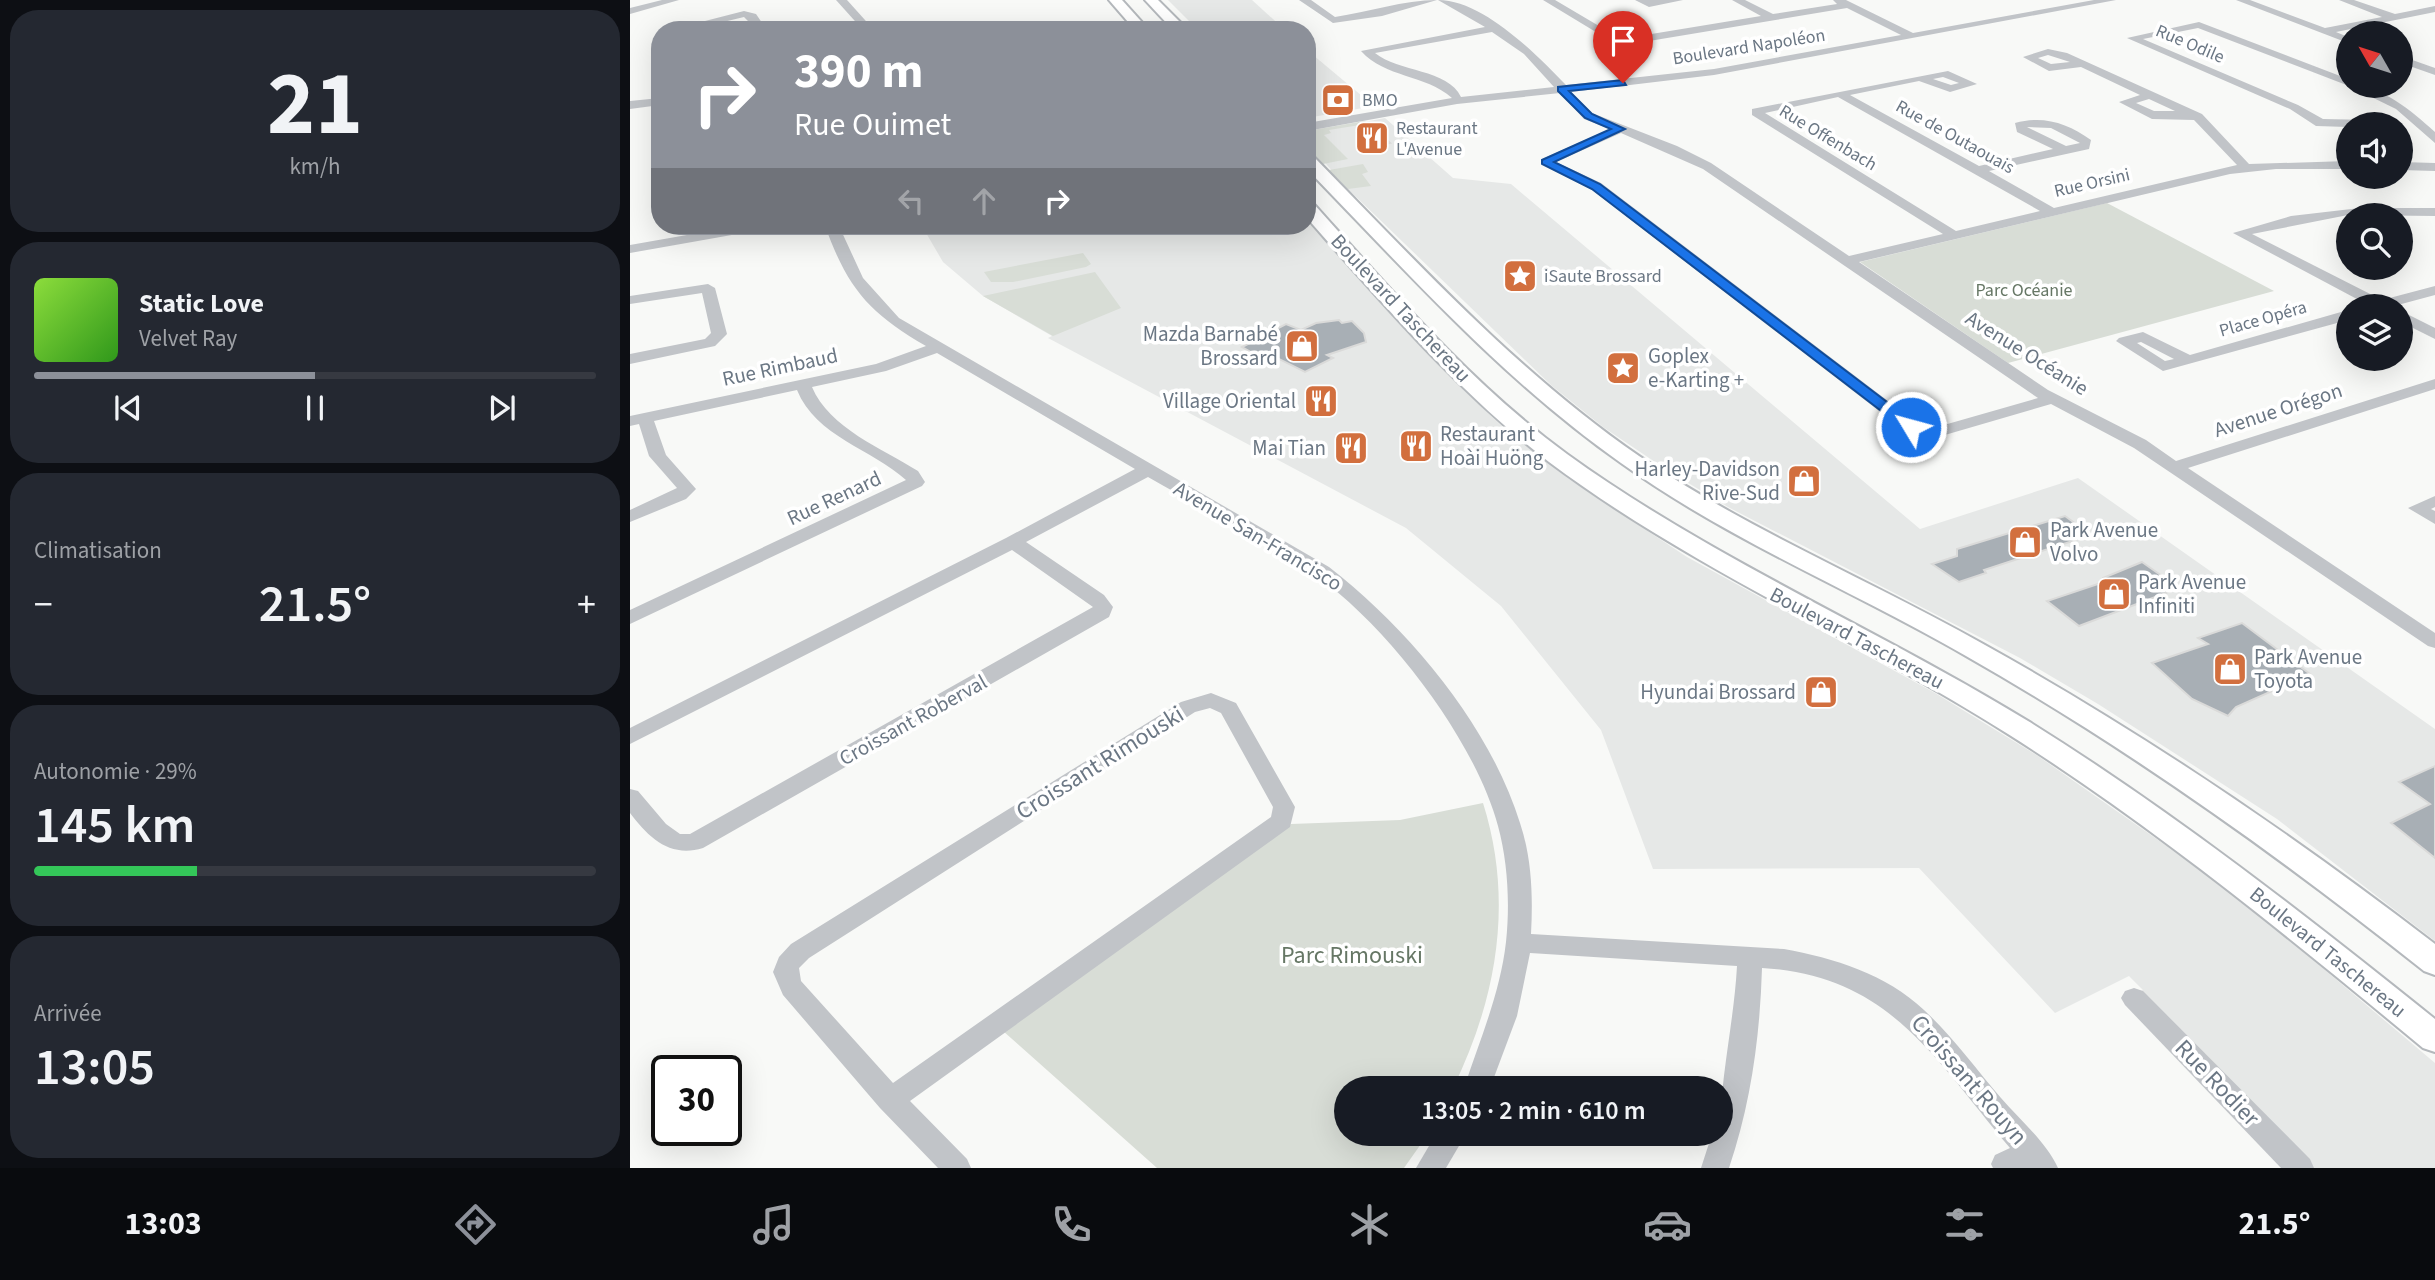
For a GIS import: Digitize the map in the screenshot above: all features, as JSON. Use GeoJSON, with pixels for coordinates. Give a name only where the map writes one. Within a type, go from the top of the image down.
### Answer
{"type":"FeatureCollection","features":[{"type":"Feature","properties":{"kind":"main road"},"geometry":{"type":"LineString","coordinates":[[1115,0],[1134,21]]}},
{"type":"Feature","properties":{"kind":"main road"},"geometry":{"type":"LineString","coordinates":[[1151,0],[1172,21]]}},
{"type":"Feature","properties":{"kind":"main road","name":"Boulevard Taschereau"},"geometry":{"type":"LineString","coordinates":[[1316,168],[1522,375],[1607,443],[1674,489],[1760,539],[1971,647],[2105,725],[2283,846],[2435,962]]}},
{"type":"Feature","properties":{"kind":"main road","name":"Boulevard Taschereau"},"geometry":{"type":"LineString","coordinates":[[1316,217],[1472,384],[1557,457],[1620,502],[1707,556],[1938,680],[2091,775],[2248,887],[2435,1038]]}},
{"type":"Feature","properties":{"kind":"street"},"geometry":{"type":"LineString","coordinates":[[630,10],[674,0]]}},
{"type":"Feature","properties":{"kind":"street"},"geometry":{"type":"LineString","coordinates":[[841,0],[861,21]]}},
{"type":"Feature","properties":{"kind":"street"},"geometry":{"type":"LineString","coordinates":[[1304,0],[1333,20],[1381,13],[1432,0]]}},
{"type":"Feature","properties":{"kind":"street","name":"Avenue Océanie"},"geometry":{"type":"LineString","coordinates":[[1443,0],[1469,12],[1528,52],[1588,116],[1673,149],[1707,166],[2051,399],[2126,435],[2435,642]]}},
{"type":"Feature","properties":{"kind":"street"},"geometry":{"type":"LineString","coordinates":[[1548,0],[1619,43],[1772,18],[1842,3],[1908,34]]}},
{"type":"Feature","properties":{"kind":"street"},"geometry":{"type":"LineString","coordinates":[[1640,0],[1649,4],[1678,0]]}},
{"type":"Feature","properties":{"kind":"street"},"geometry":{"type":"LineString","coordinates":[[1737,0],[1772,18]]}},
{"type":"Feature","properties":{"kind":"street","name":"Boulevard Napoléon"},"geometry":{"type":"LineString","coordinates":[[1316,126],[1456,96],[1714,72],[2084,0]]}},
{"type":"Feature","properties":{"kind":"street","name":"Boulevard Napoléon"},"geometry":{"type":"LineString","coordinates":[[1908,34],[2111,0]]}},
{"type":"Feature","properties":{"kind":"street"},"geometry":{"type":"LineString","coordinates":[[2241,0],[2336,36]]}},
{"type":"Feature","properties":{"kind":"street"},"geometry":{"type":"LineString","coordinates":[[2344,0],[2394,18]]}},
{"type":"Feature","properties":{"kind":"street"},"geometry":{"type":"LineString","coordinates":[[2326,32],[2435,9]]}},
{"type":"Feature","properties":{"kind":"street"},"geometry":{"type":"LineString","coordinates":[[714,21],[744,14],[752,16],[756,21]]}},
{"type":"Feature","properties":{"kind":"street","name":"Rue Odile"},"geometry":{"type":"LineString","coordinates":[[2336,78],[2199,25],[2132,38],[2294,107],[2314,121],[2336,122]]}},
{"type":"Feature","properties":{"kind":"street"},"geometry":{"type":"LineString","coordinates":[[1456,96],[1438,80],[1386,66],[1366,51],[1494,28]]}},
{"type":"Feature","properties":{"kind":"street"},"geometry":{"type":"LineString","coordinates":[[2082,64],[2191,114],[2211,128],[2230,154],[2245,167]]}},
{"type":"Feature","properties":{"kind":"street"},"geometry":{"type":"LineString","coordinates":[[2413,64],[2435,72]]}},
{"type":"Feature","properties":{"kind":"street","name":"Rue Offenbach"},"geometry":{"type":"LineString","coordinates":[[1921,78],[1756,113],[1955,236]]}},
{"type":"Feature","properties":{"kind":"street","name":"Boulevard Napoléon"},"geometry":{"type":"LineString","coordinates":[[1316,119],[1559,87]]}},
{"type":"Feature","properties":{"kind":"street","name":"Rue de Outaouais"},"geometry":{"type":"LineString","coordinates":[[1840,94],[2052,212]]}},
{"type":"Feature","properties":{"kind":"street"},"geometry":{"type":"LineString","coordinates":[[2151,95],[2125,102],[2152,115],[2191,114]]}},
{"type":"Feature","properties":{"kind":"street"},"geometry":{"type":"LineString","coordinates":[[2381,98],[2400,107],[2435,139]]}},
{"type":"Feature","properties":{"kind":"street"},"geometry":{"type":"LineString","coordinates":[[630,105],[651,102]]}},
{"type":"Feature","properties":{"kind":"street"},"geometry":{"type":"LineString","coordinates":[[2413,125],[2421,125]]}},
{"type":"Feature","properties":{"kind":"street"},"geometry":{"type":"LineString","coordinates":[[1642,126],[1546,162],[1596,186],[1911,427],[1924,432],[1938,432],[2051,399]]}},
{"type":"Feature","properties":{"kind":"street"},"geometry":{"type":"LineString","coordinates":[[1978,170],[2064,150]]}},
{"type":"Feature","properties":{"kind":"street","name":"Rue Orsini"},"geometry":{"type":"LineString","coordinates":[[1847,261],[2245,167],[2336,165]]}},
{"type":"Feature","properties":{"kind":"street"},"geometry":{"type":"LineString","coordinates":[[2413,166],[2435,167]]}},
{"type":"Feature","properties":{"kind":"street"},"geometry":{"type":"LineString","coordinates":[[2336,212],[2283,220],[2240,233],[2357,294]]}},
{"type":"Feature","properties":{"kind":"street"},"geometry":{"type":"LineString","coordinates":[[2413,212],[2435,212]]}},
{"type":"Feature","properties":{"kind":"street"},"geometry":{"type":"LineString","coordinates":[[630,240],[659,235]]}},
{"type":"Feature","properties":{"kind":"street"},"geometry":{"type":"LineString","coordinates":[[630,249],[709,235]]}},
{"type":"Feature","properties":{"kind":"street","name":"Avenue San-Francisco"},"geometry":{"type":"LineString","coordinates":[[835,235],[846,266],[867,296],[894,321],[936,348],[1322,571],[1367,607],[1408,650],[1472,741],[1497,789],[1517,864],[1519,943],[1503,1024],[1482,1076]]}},
{"type":"Feature","properties":{"kind":"street"},"geometry":{"type":"LineString","coordinates":[[630,300],[708,288],[719,334],[710,343],[630,359]]}},
{"type":"Feature","properties":{"kind":"street"},"geometry":{"type":"LineString","coordinates":[[2413,296],[2435,290]]}},
{"type":"Feature","properties":{"kind":"street","name":"Place Opéra"},"geometry":{"type":"LineString","coordinates":[[2188,360],[2336,318]]}},
{"type":"Feature","properties":{"kind":"street"},"geometry":{"type":"LineString","coordinates":[[2413,322],[2435,334]]}},
{"type":"Feature","properties":{"kind":"street","name":"Rue Rimbaud"},"geometry":{"type":"LineString","coordinates":[[638,419],[900,362],[936,348]]}},
{"type":"Feature","properties":{"kind":"street","name":"Rue Renard"},"geometry":{"type":"LineString","coordinates":[[630,618],[916,482],[912,475],[816,410],[806,397],[803,384]]}},
{"type":"Feature","properties":{"kind":"street","name":"Avenue Orégon"},"geometry":{"type":"LineString","coordinates":[[2174,467],[2435,384]]}},
{"type":"Feature","properties":{"kind":"street"},"geometry":{"type":"LineString","coordinates":[[630,517],[688,489],[658,456],[638,419]]}},
{"type":"Feature","properties":{"kind":"street"},"geometry":{"type":"LineString","coordinates":[[630,737],[1013,542],[1147,470]]}},
{"type":"Feature","properties":{"kind":"street"},"geometry":{"type":"LineString","coordinates":[[2435,501],[2417,508],[2435,519]]}},
{"type":"Feature","properties":{"kind":"street","name":"Croissant Roberval"},"geometry":{"type":"LineString","coordinates":[[630,797],[666,838],[678,844],[695,842],[1102,613],[1103,607],[1097,599],[1013,542]]}},
{"type":"Feature","properties":{"kind":"street","name":"Croissant Rimouski"},"geometry":{"type":"LineString","coordinates":[[890,1100],[1282,821],[1284,807],[1229,708],[1211,700],[1188,707],[800,951],[787,964],[785,974],[792,988],[890,1100],[957,1168]]}},
{"type":"Feature","properties":{"kind":"street","name":"Croissant Rouyn"},"geometry":{"type":"LineString","coordinates":[[1519,943],[1750,956],[1821,966],[1862,981],[1899,1003],[1936,1038],[2038,1160]]}},
{"type":"Feature","properties":{"kind":"street"},"geometry":{"type":"LineString","coordinates":[[1715,1168],[1730,1123],[1742,1063],[1750,956]]}},
{"type":"Feature","properties":{"kind":"street","name":"Rue Rodier"},"geometry":{"type":"LineString","coordinates":[[2134,998],[2300,1168]]}},
{"type":"Feature","properties":{"kind":"street"},"geometry":{"type":"LineString","coordinates":[[1430,1168],[1444,1146]]}},
{"type":"Feature","properties":{"kind":"street","name":"Croissant Rouyn"},"geometry":{"type":"LineString","coordinates":[[2005,1164],[2038,1160]]}},
{"type":"Feature","properties":{"kind":"shaded area"},"geometry":{"type":"Polygon","coordinates":[[[1168,0],[1252,0],[1275,21],[1189,21],[1168,0]]]}},
{"type":"Feature","properties":{"kind":"shaded area"},"geometry":{"type":"Polygon","coordinates":[[[1316,58],[1374,106],[1316,116],[1316,58]]]}},
{"type":"Feature","properties":{"kind":"shaded area"},"geometry":{"type":"Polygon","coordinates":[[[1385,118],[1453,178],[1511,184],[1920,529],[2078,478],[2435,729],[2435,941],[2277,819],[2098,704],[2020,658],[1728,507],[1603,427],[1552,386],[1347,188],[1316,152],[1316,131],[1385,118]]]}},
{"type":"Feature","properties":{"kind":"shaded area"},"geometry":{"type":"Polygon","coordinates":[[[1316,231],[1452,379],[1508,432],[1569,479],[1687,557],[1935,693],[2038,756],[2211,877],[2306,954],[2435,1063],[2435,1168],[2313,1168],[2140,992],[2143,990],[2129,976],[2055,1013],[1919,868],[1653,869],[1601,730],[1501,606],[1406,528],[1048,338],[1052,336],[983,296],[943,262],[927,235],[1316,235],[1316,231]]]}},
{"type":"Feature","properties":{"kind":"green space"},"geometry":{"type":"Polygon","coordinates":[[[1364,121],[1373,125],[1329,130],[1331,133],[1324,135],[1348,159],[1323,164],[1316,157],[1316,129],[1364,121]]]}},
{"type":"Feature","properties":{"kind":"green space"},"geometry":{"type":"Polygon","coordinates":[[[1363,164],[1368,172],[1362,174],[1371,186],[1348,189],[1329,170],[1363,164]]]}},
{"type":"Feature","properties":{"kind":"green space","name":"Parc Océanie"},"geometry":{"type":"Polygon","coordinates":[[[2107,203],[2274,291],[2008,363],[1860,262],[2107,203]]]}},
{"type":"Feature","properties":{"kind":"green space"},"geometry":{"type":"Polygon","coordinates":[[[1083,253],[1091,264],[1086,267],[1013,282],[991,282],[984,272],[1083,253]]]}},
{"type":"Feature","properties":{"kind":"green space"},"geometry":{"type":"Polygon","coordinates":[[[1095,272],[1121,308],[1053,336],[983,296],[1095,272]]]}},
{"type":"Feature","properties":{"kind":"green space","name":"Parc Rimouski"},"geometry":{"type":"Polygon","coordinates":[[[1483,803],[1498,876],[1499,913],[1490,984],[1481,1019],[1458,1076],[1334,1076],[1334,1146],[1420,1146],[1404,1168],[1157,1168],[1003,1031],[1291,824],[1400,820],[1483,803]]]}},
{"type":"Feature","properties":{"kind":"building","name":"Restaurant L'Avenue"},"geometry":{"type":"Polygon","coordinates":[[[1374,129],[1390,143],[1371,147],[1357,133],[1374,129]]]}},
{"type":"Feature","properties":{"kind":"building","name":"Mazda Barnabé Brossard"},"geometry":{"type":"Polygon","coordinates":[[[1339,320],[1342,323],[1352,321],[1364,333],[1366,342],[1327,355],[1333,358],[1305,372],[1265,352],[1258,356],[1242,347],[1286,324],[1301,330],[1316,323],[1339,320]]]}},
{"type":"Feature","properties":{"kind":"building","name":"Park Avenue Volvo"},"geometry":{"type":"Polygon","coordinates":[[[2065,516],[2091,535],[1984,570],[1986,573],[1959,582],[1932,564],[1957,556],[1957,549],[2065,516]]]}},
{"type":"Feature","properties":{"kind":"building","name":"Park Avenue Infiniti"},"geometry":{"type":"Polygon","coordinates":[[[2142,562],[2179,588],[2079,626],[2047,601],[2101,583],[2103,578],[2142,562]]]}},
{"type":"Feature","properties":{"kind":"building","name":"Park Avenue Toyota"},"geometry":{"type":"Polygon","coordinates":[[[2242,623],[2310,674],[2236,707],[2228,716],[2192,699],[2152,663],[2208,644],[2198,638],[2242,623]]]}},
{"type":"Feature","properties":{"kind":"building"},"geometry":{"type":"Polygon","coordinates":[[[2435,766],[2435,858],[2391,823],[2430,804],[2399,782],[2435,766]]]}},
{"type":"Feature","properties":{"kind":"place","name":"BMO"},"geometry":{"type":"Point","coordinates":[1338,100]}},
{"type":"Feature","properties":{"kind":"place","name":"Restaurant L'Avenue"},"geometry":{"type":"Point","coordinates":[1372,138]}},
{"type":"Feature","properties":{"kind":"place","name":"iSaute Brossard"},"geometry":{"type":"Point","coordinates":[1520,276]}},
{"type":"Feature","properties":{"kind":"place","name":"Mazda Barnabé Brossard"},"geometry":{"type":"Point","coordinates":[1302,346]}},
{"type":"Feature","properties":{"kind":"place","name":"Goplex e-Karting +"},"geometry":{"type":"Point","coordinates":[1623,368]}},
{"type":"Feature","properties":{"kind":"place","name":"Village Oriental"},"geometry":{"type":"Point","coordinates":[1321,401]}},
{"type":"Feature","properties":{"kind":"place","name":"Restaurant Hoài Huöng"},"geometry":{"type":"Point","coordinates":[1416,446]}},
{"type":"Feature","properties":{"kind":"place","name":"Mai Tian"},"geometry":{"type":"Point","coordinates":[1351,448]}},
{"type":"Feature","properties":{"kind":"place","name":"Harley-Davidson Rive-Sud"},"geometry":{"type":"Point","coordinates":[1804,481]}},
{"type":"Feature","properties":{"kind":"place","name":"Park Avenue Volvo"},"geometry":{"type":"Point","coordinates":[2025,542]}},
{"type":"Feature","properties":{"kind":"place","name":"Park Avenue Infiniti"},"geometry":{"type":"Point","coordinates":[2114,594]}},
{"type":"Feature","properties":{"kind":"place","name":"Park Avenue Toyota"},"geometry":{"type":"Point","coordinates":[2230,669]}},
{"type":"Feature","properties":{"kind":"place","name":"Hyundai Brossard"},"geometry":{"type":"Point","coordinates":[1821,692]}},
{"type":"Feature","properties":{"kind":"route"},"geometry":{"type":"LineString","coordinates":[[1623,83],[1561,89],[1588,116],[1620,129],[1556,155],[1546,162],[1596,186],[1911,427]]}}]}
